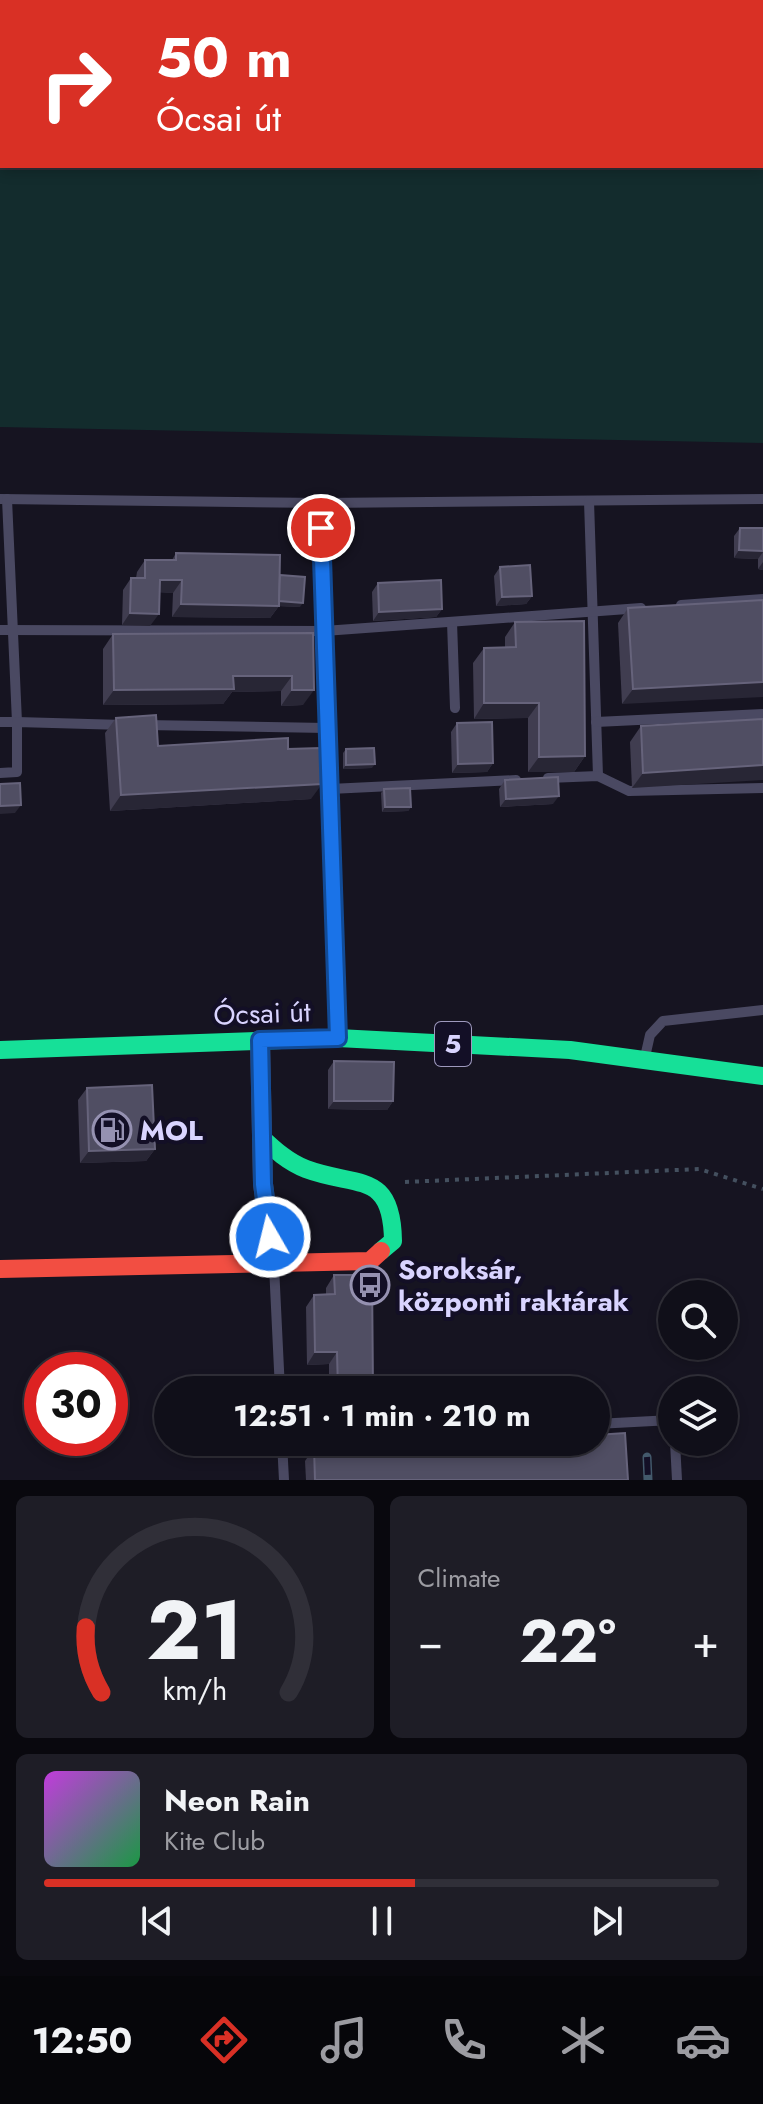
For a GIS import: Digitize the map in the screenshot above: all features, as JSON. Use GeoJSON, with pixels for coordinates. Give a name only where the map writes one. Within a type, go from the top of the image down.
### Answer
{"type":"FeatureCollection","features":[{"type":"Feature","properties":{"kind":"main road","name":"Ócsai út"},"geometry":{"type":"LineString","coordinates":[[0,1050],[338,1038],[570,1050],[763,1076]]}},
{"type":"Feature","properties":{"kind":"main road"},"geometry":{"type":"LineString","coordinates":[[0,1269],[370,1261],[393,1241],[395,1221],[388,1197],[369,1183],[291,1163],[261,1137]]}},
{"type":"Feature","properties":{"kind":"street"},"geometry":{"type":"LineString","coordinates":[[260,1040],[263,1184],[274,1264]]}},
{"type":"Feature","properties":{"kind":"lane"},"geometry":{"type":"LineString","coordinates":[[0,773],[17,772],[4,499],[321,503],[763,499]]}},
{"type":"Feature","properties":{"kind":"lane"},"geometry":{"type":"LineString","coordinates":[[589,501],[598,776]]}},
{"type":"Feature","properties":{"kind":"lane"},"geometry":{"type":"LineString","coordinates":[[321,503],[338,1038]]}},
{"type":"Feature","properties":{"kind":"lane"},"geometry":{"type":"LineString","coordinates":[[670,606],[763,599]]}},
{"type":"Feature","properties":{"kind":"lane"},"geometry":{"type":"LineString","coordinates":[[0,630],[324,631],[654,607]]}},
{"type":"Feature","properties":{"kind":"lane"},"geometry":{"type":"LineString","coordinates":[[452,622],[455,708]]}},
{"type":"Feature","properties":{"kind":"lane"},"geometry":{"type":"LineString","coordinates":[[596,722],[763,714]]}},
{"type":"Feature","properties":{"kind":"lane"},"geometry":{"type":"LineString","coordinates":[[0,722],[327,728]]}},
{"type":"Feature","properties":{"kind":"lane"},"geometry":{"type":"LineString","coordinates":[[330,789],[598,776],[629,791],[763,788]]}},
{"type":"Feature","properties":{"kind":"lane"},"geometry":{"type":"LineString","coordinates":[[645,1060],[650,1035],[663,1021],[763,1010]]}},
{"type":"Feature","properties":{"kind":"lane"},"geometry":{"type":"LineString","coordinates":[[274,1264],[279,1376]]}},
{"type":"Feature","properties":{"kind":"lane"},"geometry":{"type":"LineString","coordinates":[[610,1423],[658,1421]]}},
{"type":"Feature","properties":{"kind":"lane"},"geometry":{"type":"LineString","coordinates":[[283,1456],[284,1480]]}},
{"type":"Feature","properties":{"kind":"lane"},"geometry":{"type":"LineString","coordinates":[[676,1456],[677,1480]]}},
{"type":"Feature","properties":{"kind":"path"},"geometry":{"type":"LineString","coordinates":[[369,1183],[699,1169],[763,1189]]}},
{"type":"Feature","properties":{"kind":"green space"},"geometry":{"type":"Polygon","coordinates":[[[0,168],[763,168],[763,443],[0,427],[0,168]]]}},
{"type":"Feature","properties":{"kind":"building"},"geometry":{"type":"Polygon","coordinates":[[[740,528],[763,528],[763,551],[739,550],[740,528]]]}},
{"type":"Feature","properties":{"kind":"building"},"geometry":{"type":"Polygon","coordinates":[[[176,553],[280,555],[279,606],[181,604],[182,580],[160,580],[159,614],[130,613],[131,578],[145,578],[145,560],[176,560],[176,553]]]}},
{"type":"Feature","properties":{"kind":"building"},"geometry":{"type":"Polygon","coordinates":[[[530,565],[532,596],[502,597],[500,567],[530,565]]]}},
{"type":"Feature","properties":{"kind":"building"},"geometry":{"type":"Polygon","coordinates":[[[280,575],[305,577],[303,603],[279,601],[280,575]]]}},
{"type":"Feature","properties":{"kind":"building"},"geometry":{"type":"Polygon","coordinates":[[[441,580],[442,609],[379,612],[378,583],[441,580]]]}},
{"type":"Feature","properties":{"kind":"building"},"geometry":{"type":"Polygon","coordinates":[[[763,600],[763,682],[633,689],[628,608],[763,600]]]}},
{"type":"Feature","properties":{"kind":"building"},"geometry":{"type":"Polygon","coordinates":[[[584,621],[585,756],[539,757],[539,703],[484,703],[484,648],[516,647],[515,622],[584,621]]]}},
{"type":"Feature","properties":{"kind":"building"},"geometry":{"type":"Polygon","coordinates":[[[313,633],[314,690],[292,690],[292,676],[233,676],[234,689],[114,690],[113,634],[313,633]]]}},
{"type":"Feature","properties":{"kind":"building"},"geometry":{"type":"Polygon","coordinates":[[[156,715],[158,746],[288,738],[288,749],[320,748],[322,784],[121,795],[116,718],[156,715]]]}},
{"type":"Feature","properties":{"kind":"building"},"geometry":{"type":"Polygon","coordinates":[[[763,719],[763,765],[643,773],[641,726],[763,719]]]}},
{"type":"Feature","properties":{"kind":"building"},"geometry":{"type":"Polygon","coordinates":[[[492,722],[493,763],[458,764],[457,723],[492,722]]]}},
{"type":"Feature","properties":{"kind":"building"},"geometry":{"type":"Polygon","coordinates":[[[374,748],[375,764],[346,765],[346,749],[374,748]]]}},
{"type":"Feature","properties":{"kind":"building"},"geometry":{"type":"Polygon","coordinates":[[[558,777],[559,796],[506,799],[505,780],[558,777]]]}},
{"type":"Feature","properties":{"kind":"building"},"geometry":{"type":"Polygon","coordinates":[[[20,783],[21,805],[0,806],[0,784],[20,783]]]}},
{"type":"Feature","properties":{"kind":"building"},"geometry":{"type":"Polygon","coordinates":[[[410,788],[411,807],[385,807],[384,789],[410,788]]]}},
{"type":"Feature","properties":{"kind":"building"},"geometry":{"type":"Polygon","coordinates":[[[334,1061],[394,1062],[393,1101],[334,1101],[334,1061]]]}},
{"type":"Feature","properties":{"kind":"building","name":"MOL"},"geometry":{"type":"Polygon","coordinates":[[[152,1085],[155,1149],[89,1151],[87,1088],[152,1085]]]}},
{"type":"Feature","properties":{"kind":"building"},"geometry":{"type":"Polygon","coordinates":[[[334,1275],[372,1275],[373,1376],[338,1376],[337,1352],[315,1352],[314,1295],[335,1294],[334,1275]]]}},
{"type":"Feature","properties":{"kind":"building"},"geometry":{"type":"Polygon","coordinates":[[[625,1433],[628,1480],[315,1480],[314,1456],[610,1456],[610,1434],[625,1433]]]}},
{"type":"Feature","properties":{"kind":"railway"},"geometry":{"type":"LineString","coordinates":[[647,1457],[648,1480]]}},
{"type":"Feature","properties":{"kind":"traffic: fast"},"geometry":{"type":"LineString","coordinates":[[0,1050],[338,1038],[570,1050],[763,1076]]}},
{"type":"Feature","properties":{"kind":"traffic: fast"},"geometry":{"type":"LineString","coordinates":[[261,1137],[299,1166],[356,1181],[378,1192],[386,1202],[391,1218],[393,1241],[381,1251]]}},
{"type":"Feature","properties":{"kind":"traffic: jam"},"geometry":{"type":"LineString","coordinates":[[0,1269],[370,1261],[381,1251]]}},
{"type":"Feature","properties":{"kind":"place","name":"MOL"},"geometry":{"type":"Point","coordinates":[112,1130]}},
{"type":"Feature","properties":{"kind":"place","name":"Soroksár, központi raktárak"},"geometry":{"type":"Point","coordinates":[370,1285]}},
{"type":"Feature","properties":{"kind":"route"},"geometry":{"type":"LineString","coordinates":[[270,1237],[263,1184],[260,1040],[338,1038],[321,528]]}}]}
